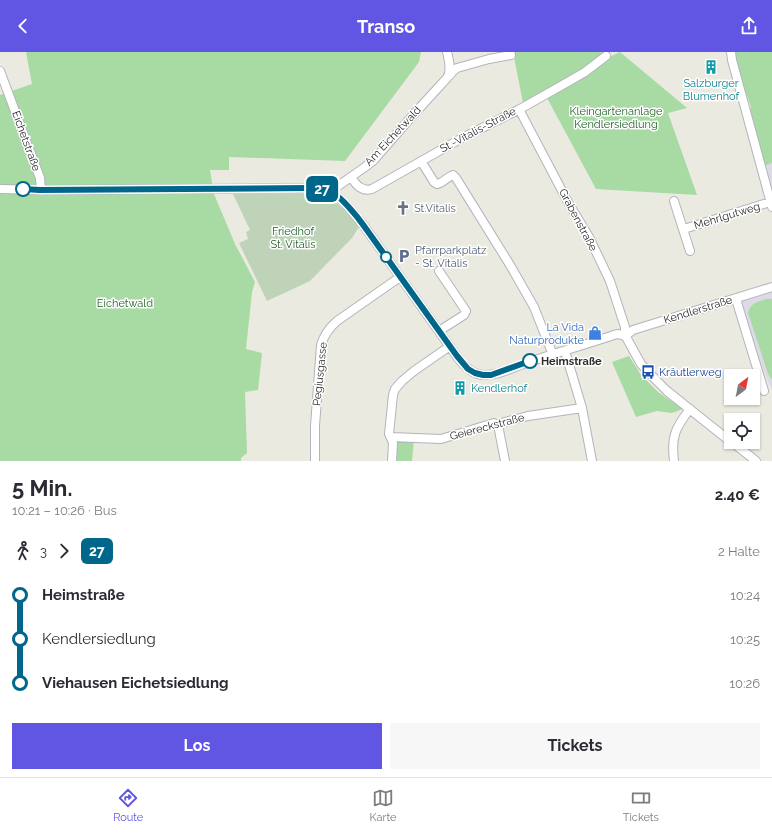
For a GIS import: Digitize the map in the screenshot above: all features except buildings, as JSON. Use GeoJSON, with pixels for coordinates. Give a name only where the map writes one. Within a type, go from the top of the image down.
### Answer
{"type":"FeatureCollection","features":[{"type":"Feature","properties":{"kind":"street"},"geometry":{"type":"LineString","coordinates":[[447,52],[450,75]]}},
{"type":"Feature","properties":{"kind":"street","name":"Am Eichetwald"},"geometry":{"type":"LineString","coordinates":[[331,191],[374,160],[455,69],[489,59],[511,55],[510,52]]}},
{"type":"Feature","properties":{"kind":"street","name":"Mehrlgutweg"},"geometry":{"type":"LineString","coordinates":[[684,229],[771,205],[731,52]]}},
{"type":"Feature","properties":{"kind":"street","name":"St.-Vitalis-Straße"},"geometry":{"type":"LineString","coordinates":[[351,177],[361,188],[369,190],[462,138],[520,109],[585,72],[606,56]]}},
{"type":"Feature","properties":{"kind":"street","name":"Eichetstraße"},"geometry":{"type":"LineString","coordinates":[[0,72],[40,178],[40,190]]}},
{"type":"Feature","properties":{"kind":"street","name":"Grabenstraße"},"geometry":{"type":"LineString","coordinates":[[520,109],[569,204],[589,237],[610,281],[625,326],[625,336]]}},
{"type":"Feature","properties":{"kind":"street"},"geometry":{"type":"LineString","coordinates":[[421,161],[434,182],[437,184],[453,175],[456,178],[510,264],[534,307],[553,355]]}},
{"type":"Feature","properties":{"kind":"street"},"geometry":{"type":"LineString","coordinates":[[0,189],[321,188],[331,191]]}},
{"type":"Feature","properties":{"kind":"street","name":"Kendlerstraße"},"geometry":{"type":"LineString","coordinates":[[331,191],[360,220],[462,364],[475,373],[483,375],[491,375],[530,361],[617,334],[625,336],[633,330],[772,287]]}},
{"type":"Feature","properties":{"kind":"street","name":"Mehrlgutweg"},"geometry":{"type":"LineString","coordinates":[[674,201],[690,252]]}},
{"type":"Feature","properties":{"kind":"street"},"geometry":{"type":"LineString","coordinates":[[439,271],[466,311],[464,315],[439,331]]}},
{"type":"Feature","properties":{"kind":"street","name":"Pegiusgasse"},"geometry":{"type":"LineString","coordinates":[[315,461],[315,426],[321,345],[324,336],[331,326],[337,321],[400,277]]}},
{"type":"Feature","properties":{"kind":"street"},"geometry":{"type":"LineString","coordinates":[[736,299],[764,391]]}},
{"type":"Feature","properties":{"kind":"street"},"geometry":{"type":"LineString","coordinates":[[625,336],[648,372],[690,410],[724,437]]}},
{"type":"Feature","properties":{"kind":"street"},"geometry":{"type":"LineString","coordinates":[[392,461],[392,443],[389,434],[395,389],[414,371],[450,346]]}},
{"type":"Feature","properties":{"kind":"street"},"geometry":{"type":"LineString","coordinates":[[565,351],[582,408],[592,461]]}},
{"type":"Feature","properties":{"kind":"street","name":"Geiereckstraße"},"geometry":{"type":"LineString","coordinates":[[391,437],[441,439],[494,423],[498,425],[528,416],[582,408]]}},
{"type":"Feature","properties":{"kind":"street"},"geometry":{"type":"LineString","coordinates":[[674,461],[674,436],[681,422],[690,410]]}},
{"type":"Feature","properties":{"kind":"street"},"geometry":{"type":"LineString","coordinates":[[498,425],[505,461]]}},
{"type":"Feature","properties":{"kind":"street"},"geometry":{"type":"LineString","coordinates":[[740,449],[756,461]]}},
{"type":"Feature","properties":{"kind":"shaded area"},"geometry":{"type":"Polygon","coordinates":[[[772,163],[772,193],[764,166],[772,163]]]}},
{"type":"Feature","properties":{"kind":"shaded area"},"geometry":{"type":"Polygon","coordinates":[[[772,291],[772,390],[740,312],[742,300],[772,291]]]}},
{"type":"Feature","properties":{"kind":"green space","name":"Eichetwald"},"geometry":{"type":"Polygon","coordinates":[[[26,52],[421,52],[419,62],[345,161],[229,157],[229,170],[210,170],[214,194],[235,244],[255,282],[252,292],[246,349],[262,353],[258,390],[245,392],[247,453],[241,458],[241,461],[0,461],[0,95],[32,84],[26,52]]]}},
{"type":"Feature","properties":{"kind":"green space"},"geometry":{"type":"Polygon","coordinates":[[[513,52],[609,52],[586,70],[523,103],[513,52]]]}},
{"type":"Feature","properties":{"kind":"green space","name":"Kleingartenanlage Kendlersiedlung"},"geometry":{"type":"Polygon","coordinates":[[[620,52],[687,108],[668,113],[697,195],[596,189],[546,96],[605,59],[620,52]]]}},
{"type":"Feature","properties":{"kind":"green space"},"geometry":{"type":"Polygon","coordinates":[[[734,52],[772,52],[772,163],[764,166],[750,112],[751,107],[742,85],[734,52]]]}},
{"type":"Feature","properties":{"kind":"green space","name":"Friedhof St. Vitalis"},"geometry":{"type":"Polygon","coordinates":[[[308,193],[322,195],[332,200],[344,210],[359,227],[352,238],[310,281],[267,301],[239,243],[248,239],[246,232],[250,230],[233,194],[308,193]]]}},
{"type":"Feature","properties":{"kind":"green space"},"geometry":{"type":"Polygon","coordinates":[[[766,299],[772,299],[772,380],[768,374],[748,313],[752,305],[766,299]]]}},
{"type":"Feature","properties":{"kind":"green space"},"geometry":{"type":"Polygon","coordinates":[[[629,356],[641,375],[658,392],[683,409],[672,413],[657,411],[636,417],[612,362],[629,356]]]}},
{"type":"Feature","properties":{"kind":"green space"},"geometry":{"type":"Polygon","coordinates":[[[414,439],[412,461],[395,461],[397,440],[414,439]]]}},
{"type":"Feature","properties":{"kind":"bus line","name":"27"},"geometry":{"type":"LineString","coordinates":[[23,189],[321,188],[331,191],[360,220],[462,364],[475,373],[491,375],[530,361]]}},
{"type":"Feature","properties":{"kind":"place","name":"Salzburger Blumenhof"},"geometry":{"type":"Point","coordinates":[711,67]}},
{"type":"Feature","properties":{"kind":"place","name":"St.Vitalis"},"geometry":{"type":"Point","coordinates":[403,208]}},
{"type":"Feature","properties":{"kind":"place","name":"Pfarrparkplatz - St. Vitalis"},"geometry":{"type":"Point","coordinates":[404,256]}},
{"type":"Feature","properties":{"kind":"place","name":"La Vida Naturprodukte"},"geometry":{"type":"Point","coordinates":[595,333]}},
{"type":"Feature","properties":{"kind":"place","name":"Heimstraße"},"geometry":{"type":"Point","coordinates":[530,361]}},
{"type":"Feature","properties":{"kind":"place","name":"Kräutlerweg"},"geometry":{"type":"Point","coordinates":[648,372]}},
{"type":"Feature","properties":{"kind":"place","name":"Kendlerhof"},"geometry":{"type":"Point","coordinates":[460,388]}}]}
